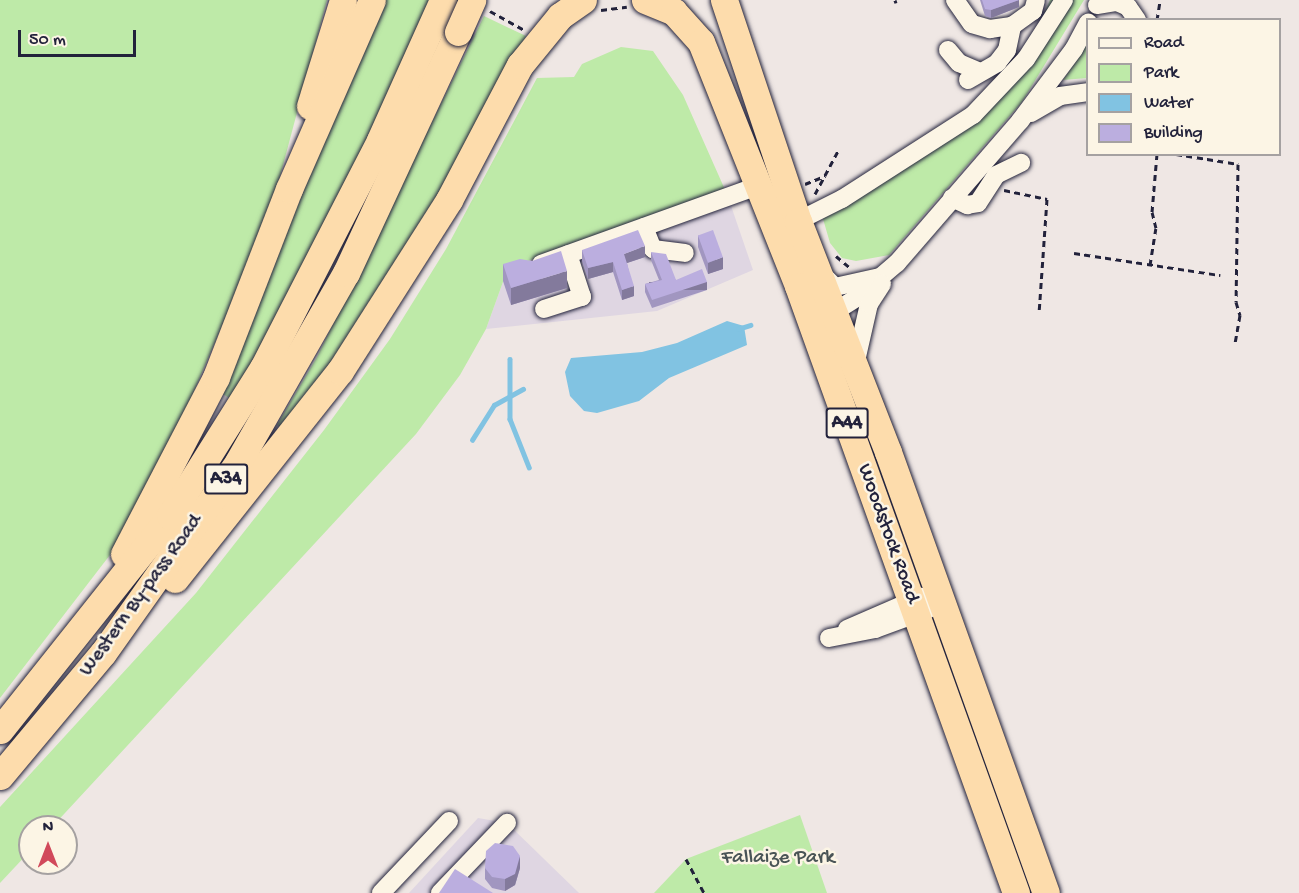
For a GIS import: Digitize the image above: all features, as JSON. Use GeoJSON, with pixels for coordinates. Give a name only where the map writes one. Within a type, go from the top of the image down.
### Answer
{"type":"FeatureCollection","features":[{"type":"Feature","properties":{"kind":"highway"},"geometry":{"type":"LineString","coordinates":[[289,189],[343,0]]}},
{"type":"Feature","properties":{"kind":"highway"},"geometry":{"type":"LineString","coordinates":[[82,631],[211,388],[289,189],[372,0]]}},
{"type":"Feature","properties":{"kind":"highway","name":"Woodstock Road"},"geometry":{"type":"LineString","coordinates":[[724,0],[803,212],[807,277]]}},
{"type":"Feature","properties":{"kind":"highway","name":"Western By-pass Road"},"geometry":{"type":"LineString","coordinates":[[0,776],[103,653],[238,462],[346,273],[458,32],[476,3]]}},
{"type":"Feature","properties":{"kind":"highway","name":"Woodstock Road"},"geometry":{"type":"LineString","coordinates":[[640,4],[674,12],[688,24],[701,42],[758,186],[807,277],[822,319],[883,522],[971,773],[1016,893]]}},
{"type":"Feature","properties":{"kind":"highway","name":"Western By-pass Road"},"geometry":{"type":"LineString","coordinates":[[0,730],[82,631],[170,516],[263,368],[380,140],[440,6]]}},
{"type":"Feature","properties":{"kind":"highway"},"geometry":{"type":"LineString","coordinates":[[103,653],[182,572],[333,380],[449,200],[520,65],[560,16],[588,6]]}},
{"type":"Feature","properties":{"kind":"highway","name":"A44"},"geometry":{"type":"LineString","coordinates":[[822,319],[855,368],[880,433]]}},
{"type":"Feature","properties":{"kind":"highway","name":"Woodstock Road"},"geometry":{"type":"LineString","coordinates":[[880,433],[1046,893]]}},
{"type":"Feature","properties":{"kind":"street"},"geometry":{"type":"LineString","coordinates":[[956,0],[972,24],[990,29],[1012,26],[1033,11],[1036,0]]}},
{"type":"Feature","properties":{"kind":"street"},"geometry":{"type":"LineString","coordinates":[[803,212],[851,194],[973,115],[1026,59],[1064,0]]}},
{"type":"Feature","properties":{"kind":"street"},"geometry":{"type":"LineString","coordinates":[[1093,12],[1117,2],[1128,7],[1136,18]]}},
{"type":"Feature","properties":{"kind":"street"},"geometry":{"type":"LineString","coordinates":[[948,50],[973,75],[996,63],[1007,50],[1012,26]]}},
{"type":"Feature","properties":{"kind":"street"},"geometry":{"type":"LineString","coordinates":[[855,368],[856,346],[868,304],[897,263],[1020,122],[1074,49],[1086,26]]}},
{"type":"Feature","properties":{"kind":"street"},"geometry":{"type":"LineString","coordinates":[[1020,122],[1060,96],[1086,92]]}},
{"type":"Feature","properties":{"kind":"street"},"geometry":{"type":"LineString","coordinates":[[952,198],[972,205],[1021,163]]}},
{"type":"Feature","properties":{"kind":"street"},"geometry":{"type":"LineString","coordinates":[[528,268],[758,186]]}},
{"type":"Feature","properties":{"kind":"street"},"geometry":{"type":"LineString","coordinates":[[644,227],[653,249],[685,253]]}},
{"type":"Feature","properties":{"kind":"street"},"geometry":{"type":"LineString","coordinates":[[544,309],[582,297],[568,254]]}},
{"type":"Feature","properties":{"kind":"street"},"geometry":{"type":"LineString","coordinates":[[822,319],[897,263]]}},
{"type":"Feature","properties":{"kind":"street"},"geometry":{"type":"LineString","coordinates":[[881,277],[836,286],[807,277],[805,330],[864,491],[883,522]]}},
{"type":"Feature","properties":{"kind":"street"},"geometry":{"type":"LineString","coordinates":[[880,433],[903,467],[952,605],[979,706]]}},
{"type":"Feature","properties":{"kind":"street"},"geometry":{"type":"LineString","coordinates":[[913,608],[940,598]]}},
{"type":"Feature","properties":{"kind":"street"},"geometry":{"type":"LineString","coordinates":[[971,773],[982,830],[1006,893]]}},
{"type":"Feature","properties":{"kind":"street"},"geometry":{"type":"LineString","coordinates":[[381,893],[448,820]]}},
{"type":"Feature","properties":{"kind":"street"},"geometry":{"type":"LineString","coordinates":[[440,893],[507,823]]}},
{"type":"Feature","properties":{"kind":"path"},"geometry":{"type":"LineString","coordinates":[[1157,18],[1160,0]]}},
{"type":"Feature","properties":{"kind":"path"},"geometry":{"type":"LineString","coordinates":[[476,3],[526,31]]}},
{"type":"Feature","properties":{"kind":"path"},"geometry":{"type":"LineString","coordinates":[[588,6],[640,4]]}},
{"type":"Feature","properties":{"kind":"path"},"geometry":{"type":"LineString","coordinates":[[803,212],[826,176],[838,151]]}},
{"type":"Feature","properties":{"kind":"path"},"geometry":{"type":"LineString","coordinates":[[1150,264],[1156,228],[1152,212],[1157,156]]}},
{"type":"Feature","properties":{"kind":"path"},"geometry":{"type":"LineString","coordinates":[[1188,156],[1238,164],[1236,302],[1240,315],[1236,344]]}},
{"type":"Feature","properties":{"kind":"path"},"geometry":{"type":"LineString","coordinates":[[811,181],[826,176]]}},
{"type":"Feature","properties":{"kind":"path"},"geometry":{"type":"LineString","coordinates":[[995,184],[1011,194],[1047,199],[1038,314]]}},
{"type":"Feature","properties":{"kind":"path"},"geometry":{"type":"LineString","coordinates":[[1074,253],[1220,275]]}},
{"type":"Feature","properties":{"kind":"path"},"geometry":{"type":"LineString","coordinates":[[686,859],[704,893]]}},
{"type":"Feature","properties":{"kind":"shaded area"},"geometry":{"type":"Polygon","coordinates":[[[728,197],[753,270],[657,311],[486,329],[508,268],[728,197]]]}},
{"type":"Feature","properties":{"kind":"shaded area"},"geometry":{"type":"Polygon","coordinates":[[[478,818],[507,823],[579,893],[409,893],[478,818]]]}},
{"type":"Feature","properties":{"kind":"green space"},"geometry":{"type":"Polygon","coordinates":[[[0,0],[327,0],[270,214],[185,412],[113,551],[0,698],[0,0]]]}},
{"type":"Feature","properties":{"kind":"green space"},"geometry":{"type":"Polygon","coordinates":[[[385,0],[430,0],[357,166],[300,280],[231,399],[218,391],[385,0]]]}},
{"type":"Feature","properties":{"kind":"green space"},"geometry":{"type":"Polygon","coordinates":[[[1050,0],[1084,0],[1022,102],[889,255],[856,261],[842,258],[830,243],[821,212],[919,153],[992,89],[1034,36],[1050,0]]]}},
{"type":"Feature","properties":{"kind":"green space"},"geometry":{"type":"Polygon","coordinates":[[[484,16],[526,36],[414,240],[285,430],[277,425],[317,357],[484,16]]]}},
{"type":"Feature","properties":{"kind":"green space"},"geometry":{"type":"Polygon","coordinates":[[[1086,45],[1086,78],[1063,80],[1086,45]]]}},
{"type":"Feature","properties":{"kind":"green space"},"geometry":{"type":"Polygon","coordinates":[[[621,47],[653,51],[683,95],[726,192],[508,268],[486,329],[460,375],[416,434],[63,815],[18,815],[18,864],[0,883],[0,807],[196,593],[324,430],[390,339],[446,249],[537,78],[574,77],[582,64],[621,47]]]}},
{"type":"Feature","properties":{"kind":"green space","name":"Fallaize Park"},"geometry":{"type":"Polygon","coordinates":[[[800,815],[827,893],[654,893],[686,859],[800,815]]]}},
{"type":"Feature","properties":{"kind":"water"},"geometry":{"type":"Polygon","coordinates":[[[727,321],[744,326],[747,345],[669,378],[639,401],[597,413],[584,411],[570,396],[565,372],[571,358],[642,352],[677,343],[727,321]]]}},
{"type":"Feature","properties":{"kind":"building"},"geometry":{"type":"Polygon","coordinates":[[[982,0],[1019,0],[991,10],[985,9],[982,0]]]}},
{"type":"Feature","properties":{"kind":"building"},"geometry":{"type":"Polygon","coordinates":[[[638,230],[645,246],[624,254],[634,286],[622,290],[613,262],[588,268],[582,250],[638,230]]]}},
{"type":"Feature","properties":{"kind":"building"},"geometry":{"type":"Polygon","coordinates":[[[713,230],[723,257],[708,263],[698,235],[713,230]]]}},
{"type":"Feature","properties":{"kind":"building"},"geometry":{"type":"Polygon","coordinates":[[[561,251],[567,271],[511,288],[503,264],[520,259],[532,261],[561,251]]]}},
{"type":"Feature","properties":{"kind":"building"},"geometry":{"type":"Polygon","coordinates":[[[651,252],[666,254],[676,280],[702,269],[707,282],[652,300],[645,284],[662,280],[651,252]]]}},
{"type":"Feature","properties":{"kind":"building"},"geometry":{"type":"Polygon","coordinates":[[[495,843],[513,846],[520,856],[515,874],[505,879],[492,877],[485,868],[486,851],[495,843]]]}},
{"type":"Feature","properties":{"kind":"building"},"geometry":{"type":"Polygon","coordinates":[[[455,869],[493,893],[439,893],[455,869]]]}},
{"type":"Feature","properties":{"kind":"waterway"},"geometry":{"type":"LineString","coordinates":[[738,329],[750,325]]}},
{"type":"Feature","properties":{"kind":"waterway"},"geometry":{"type":"LineString","coordinates":[[510,359],[510,419],[529,467]]}},
{"type":"Feature","properties":{"kind":"waterway"},"geometry":{"type":"LineString","coordinates":[[472,440],[494,405],[523,389]]}}]}
